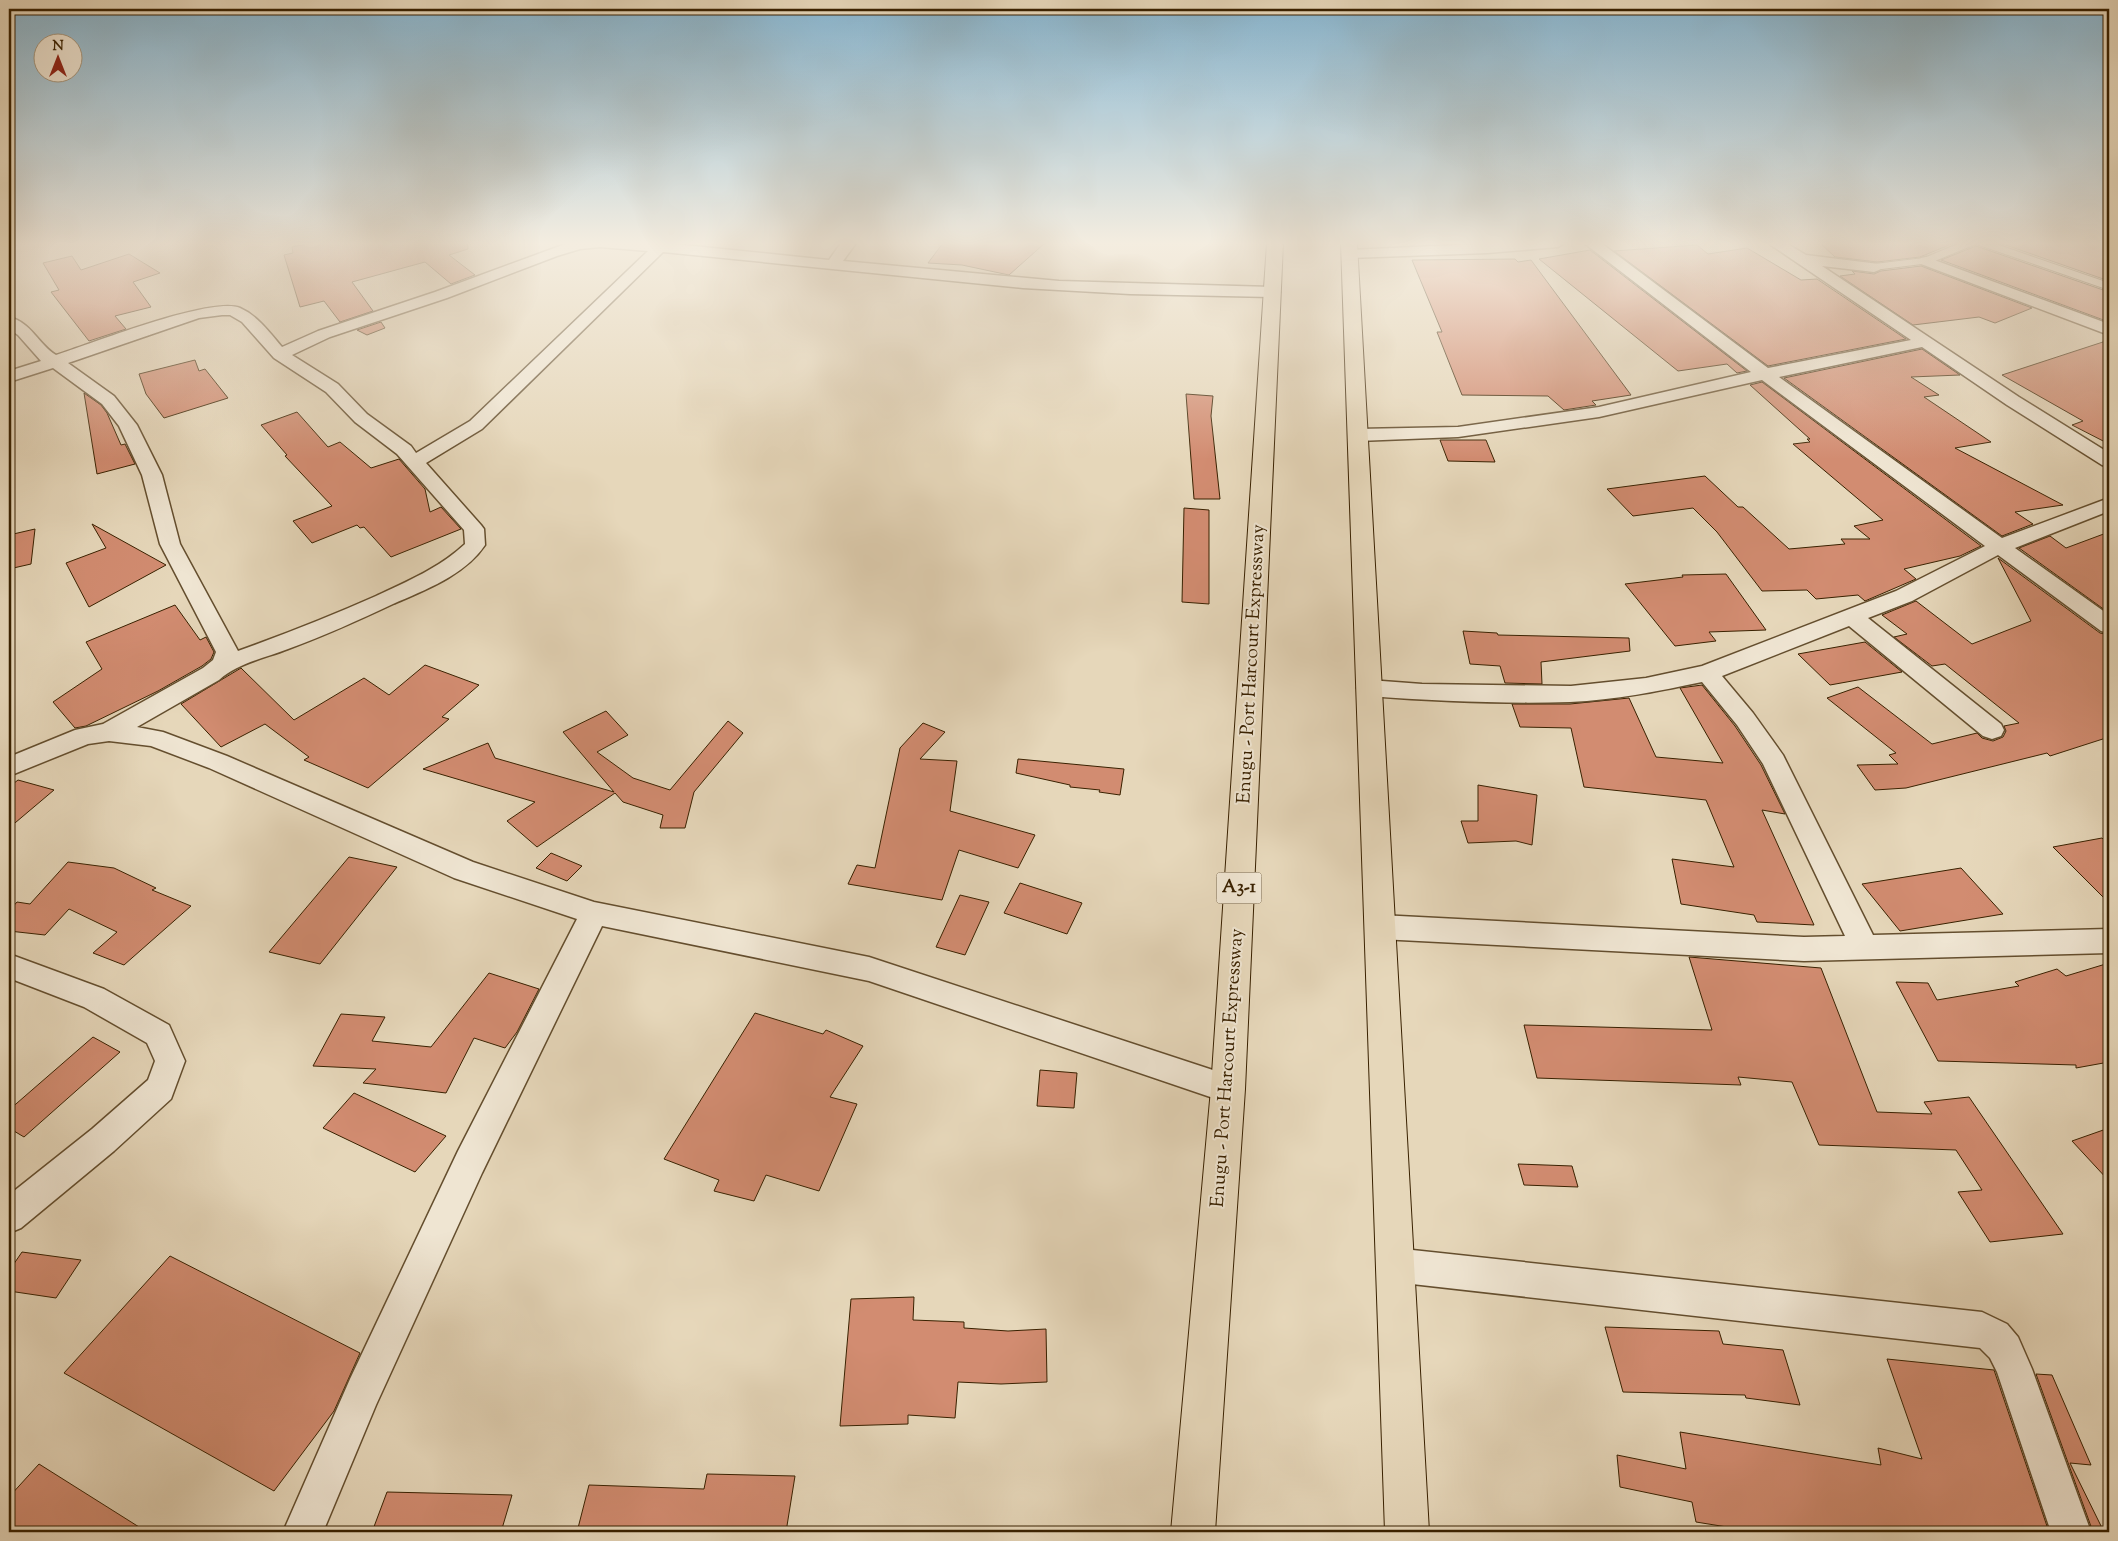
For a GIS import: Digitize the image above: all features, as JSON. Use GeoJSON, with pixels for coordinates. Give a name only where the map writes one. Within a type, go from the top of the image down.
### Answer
{"type":"FeatureCollection","features":[{"type":"Feature","properties":{"kind":"highway","name":"Enugu - Port Harcourt Expressway"},"geometry":{"type":"LineString","coordinates":[[1193,1532],[1228,1089],[1271,315]]}},
{"type":"Feature","properties":{"kind":"highway"},"geometry":{"type":"LineString","coordinates":[[1352,315],[1407,1532]]}},
{"type":"Feature","properties":{"kind":"street"},"geometry":{"type":"LineString","coordinates":[[9,378],[193,315]]}},
{"type":"Feature","properties":{"kind":"street"},"geometry":{"type":"LineString","coordinates":[[109,732],[197,684],[223,664],[281,644],[363,611],[426,582],[462,559],[475,546],[474,529],[404,450],[361,418],[332,388],[280,354],[248,319],[241,315]]}},
{"type":"Feature","properties":{"kind":"street"},"geometry":{"type":"LineString","coordinates":[[280,354],[324,334],[381,315]]}},
{"type":"Feature","properties":{"kind":"street"},"geometry":{"type":"LineString","coordinates":[[414,462],[476,425],[539,363],[592,315]]}},
{"type":"Feature","properties":{"kind":"street"},"geometry":{"type":"LineString","coordinates":[[1686,315],[1825,420],[2109,626]]}},
{"type":"Feature","properties":{"kind":"street"},"geometry":{"type":"LineString","coordinates":[[1885,315],[2013,401],[2109,461]]}},
{"type":"Feature","properties":{"kind":"street"},"geometry":{"type":"LineString","coordinates":[[2069,315],[2109,330]]}},
{"type":"Feature","properties":{"kind":"street"},"geometry":{"type":"LineString","coordinates":[[9,322],[24,332],[47,357],[70,371],[108,400],[128,425],[152,474],[170,544],[227,652],[223,664]]}},
{"type":"Feature","properties":{"kind":"street"},"geometry":{"type":"LineString","coordinates":[[1358,436],[1458,432],[1589,414],[1676,396],[1766,374],[1925,342]]}},
{"type":"Feature","properties":{"kind":"street"},"geometry":{"type":"LineString","coordinates":[[1369,688],[1422,692],[1571,694],[1646,686],[1707,673],[1904,596],[2000,546],[2109,504]]}},
{"type":"Feature","properties":{"kind":"street"},"geometry":{"type":"LineString","coordinates":[[1852,617],[1992,730]]}},
{"type":"Feature","properties":{"kind":"street"},"geometry":{"type":"LineString","coordinates":[[1707,673],[1745,719],[1774,761],[1865,948]]}},
{"type":"Feature","properties":{"kind":"street"},"geometry":{"type":"LineString","coordinates":[[9,767],[84,736],[109,732],[154,738],[218,762],[464,870],[594,913],[869,968],[1228,1089]]}},
{"type":"Feature","properties":{"kind":"street"},"geometry":{"type":"LineString","coordinates":[[303,1532],[363,1392],[466,1170],[594,913]]}},
{"type":"Feature","properties":{"kind":"street"},"geometry":{"type":"LineString","coordinates":[[1380,927],[1804,949],[2109,941]]}},
{"type":"Feature","properties":{"kind":"street"},"geometry":{"type":"LineString","coordinates":[[9,966],[94,998],[158,1034],[170,1061],[160,1089],[103,1140],[9,1216]]}},
{"type":"Feature","properties":{"kind":"street"},"geometry":{"type":"LineString","coordinates":[[1394,1266],[1982,1330],[1994,1334],[2003,1344],[2014,1369],[2071,1532]]}},
{"type":"Feature","properties":{"kind":"building"},"geometry":{"type":"Polygon","coordinates":[[[69,315],[119,315],[115,316],[126,329],[89,341],[69,315]]]}},
{"type":"Feature","properties":{"kind":"building"},"geometry":{"type":"Polygon","coordinates":[[[335,315],[361,315],[340,322],[335,315]]]}},
{"type":"Feature","properties":{"kind":"building"},"geometry":{"type":"Polygon","coordinates":[[[1435,315],[1572,315],[1631,395],[1592,401],[1596,405],[1564,410],[1548,396],[1462,395],[1437,332],[1442,332],[1435,315]]]}},
{"type":"Feature","properties":{"kind":"building"},"geometry":{"type":"Polygon","coordinates":[[[1608,315],[1674,315],[1747,371],[1737,373],[1727,364],[1678,371],[1608,315]]]}},
{"type":"Feature","properties":{"kind":"building"},"geometry":{"type":"Polygon","coordinates":[[[1700,315],[1870,315],[1906,339],[1768,366],[1700,315]]]}},
{"type":"Feature","properties":{"kind":"building"},"geometry":{"type":"Polygon","coordinates":[[[1898,315],[2015,315],[1995,323],[1979,317],[1913,325],[1898,315]]]}},
{"type":"Feature","properties":{"kind":"building"},"geometry":{"type":"Polygon","coordinates":[[[2090,315],[2109,315],[2109,322],[2090,315]]]}},
{"type":"Feature","properties":{"kind":"building"},"geometry":{"type":"Polygon","coordinates":[[[381,322],[385,328],[367,335],[357,330],[381,322]]]}},
{"type":"Feature","properties":{"kind":"building"},"geometry":{"type":"Polygon","coordinates":[[[2109,340],[2109,444],[2072,425],[2083,421],[2002,375],[2109,340]]]}},
{"type":"Feature","properties":{"kind":"building"},"geometry":{"type":"Polygon","coordinates":[[[1922,349],[1960,375],[1911,377],[1939,395],[1924,397],[1991,442],[1955,448],[2063,505],[2015,512],[2033,524],[2002,536],[1784,378],[1922,349]]]}},
{"type":"Feature","properties":{"kind":"building"},"geometry":{"type":"Polygon","coordinates":[[[195,360],[199,371],[205,369],[228,398],[164,418],[146,394],[139,374],[195,360]]]}},
{"type":"Feature","properties":{"kind":"building"},"geometry":{"type":"Polygon","coordinates":[[[1762,382],[1981,546],[1960,556],[1904,569],[1916,579],[1865,601],[1858,595],[1816,599],[1807,590],[1762,591],[1717,532],[1693,508],[1633,516],[1607,489],[1705,476],[1738,507],[1743,507],[1789,549],[1845,544],[1841,539],[1870,539],[1854,526],[1883,520],[1793,444],[1810,442],[1807,439],[1810,439],[1750,385],[1762,382]]]}},
{"type":"Feature","properties":{"kind":"building"},"geometry":{"type":"Polygon","coordinates":[[[84,393],[101,405],[107,413],[121,445],[125,444],[135,464],[97,474],[84,393]]]}},
{"type":"Feature","properties":{"kind":"building"},"geometry":{"type":"Polygon","coordinates":[[[1186,394],[1213,396],[1211,416],[1220,499],[1194,499],[1186,394]]]}},
{"type":"Feature","properties":{"kind":"building"},"geometry":{"type":"Polygon","coordinates":[[[297,412],[328,447],[340,442],[371,468],[399,459],[425,489],[430,512],[441,507],[461,529],[391,557],[364,527],[360,528],[357,525],[312,543],[293,521],[332,506],[285,456],[287,455],[261,425],[297,412]]]}},
{"type":"Feature","properties":{"kind":"building"},"geometry":{"type":"Polygon","coordinates":[[[1440,440],[1486,440],[1495,462],[1448,461],[1440,440]]]}},
{"type":"Feature","properties":{"kind":"building"},"geometry":{"type":"Polygon","coordinates":[[[1184,508],[1209,510],[1209,604],[1182,602],[1184,508]]]}},
{"type":"Feature","properties":{"kind":"building"},"geometry":{"type":"Polygon","coordinates":[[[92,524],[166,565],[89,607],[66,563],[106,548],[92,524]]]}},
{"type":"Feature","properties":{"kind":"building"},"geometry":{"type":"Polygon","coordinates":[[[35,529],[31,564],[9,569],[9,535],[35,529]]]}},
{"type":"Feature","properties":{"kind":"building"},"geometry":{"type":"Polygon","coordinates":[[[2109,532],[2109,613],[2019,548],[2050,536],[2066,548],[2109,532]]]}},
{"type":"Feature","properties":{"kind":"building"},"geometry":{"type":"Polygon","coordinates":[[[1998,558],[2100,633],[2109,635],[2109,737],[2050,756],[2047,753],[1906,788],[1875,790],[1857,765],[1898,764],[1889,755],[1896,753],[1827,698],[1858,687],[1932,744],[1977,733],[1982,738],[1993,741],[2003,737],[2006,731],[2004,726],[2019,723],[1945,664],[1932,666],[1894,637],[1907,634],[1882,615],[1916,601],[1972,644],[2031,621],[1998,558]]]}},
{"type":"Feature","properties":{"kind":"building"},"geometry":{"type":"Polygon","coordinates":[[[1726,574],[1766,630],[1709,632],[1716,641],[1675,646],[1625,584],[1683,577],[1682,575],[1726,574]]]}},
{"type":"Feature","properties":{"kind":"building"},"geometry":{"type":"Polygon","coordinates":[[[175,605],[200,640],[206,637],[214,652],[211,659],[158,691],[86,726],[75,728],[53,702],[102,669],[86,642],[175,605]]]}},
{"type":"Feature","properties":{"kind":"building"},"geometry":{"type":"Polygon","coordinates":[[[1463,631],[1497,633],[1498,635],[1629,638],[1630,651],[1541,662],[1542,684],[1505,683],[1500,666],[1470,664],[1463,631]]]}},
{"type":"Feature","properties":{"kind":"building"},"geometry":{"type":"Polygon","coordinates":[[[1865,642],[1902,672],[1830,685],[1798,654],[1865,642]]]}},
{"type":"Feature","properties":{"kind":"building"},"geometry":{"type":"Polygon","coordinates":[[[425,665],[479,685],[442,717],[449,719],[368,788],[304,760],[309,757],[265,724],[221,747],[181,704],[241,668],[294,720],[364,678],[389,695],[425,665]]]}},
{"type":"Feature","properties":{"kind":"building"},"geometry":{"type":"Polygon","coordinates":[[[1702,685],[1735,726],[1761,765],[1785,814],[1762,810],[1814,925],[1757,922],[1754,915],[1681,904],[1672,859],[1734,867],[1706,800],[1584,787],[1571,728],[1520,727],[1512,704],[1570,704],[1629,698],[1656,757],[1723,763],[1680,688],[1702,685]]]}},
{"type":"Feature","properties":{"kind":"building"},"geometry":{"type":"Polygon","coordinates":[[[606,711],[628,735],[597,752],[633,778],[670,790],[728,721],[743,733],[694,792],[685,828],[660,828],[663,815],[623,802],[615,793],[537,847],[507,821],[535,802],[423,769],[488,743],[495,758],[614,792],[563,732],[606,711]]]}},
{"type":"Feature","properties":{"kind":"building"},"geometry":{"type":"Polygon","coordinates":[[[923,723],[945,732],[920,759],[957,761],[950,811],[1035,835],[1018,868],[959,850],[942,900],[848,884],[857,865],[875,868],[900,748],[923,723]]]}},
{"type":"Feature","properties":{"kind":"building"},"geometry":{"type":"Polygon","coordinates":[[[1018,759],[1124,769],[1120,795],[1099,792],[1100,790],[1070,787],[1070,785],[1016,773],[1018,759]]]}},
{"type":"Feature","properties":{"kind":"building"},"geometry":{"type":"Polygon","coordinates":[[[18,780],[54,790],[9,828],[9,787],[18,780]]]}},
{"type":"Feature","properties":{"kind":"building"},"geometry":{"type":"Polygon","coordinates":[[[1478,785],[1537,795],[1532,845],[1516,841],[1468,843],[1461,821],[1478,821],[1478,785]]]}},
{"type":"Feature","properties":{"kind":"building"},"geometry":{"type":"Polygon","coordinates":[[[2102,838],[2109,845],[2109,903],[2053,847],[2102,838]]]}},
{"type":"Feature","properties":{"kind":"building"},"geometry":{"type":"Polygon","coordinates":[[[551,853],[582,866],[567,881],[536,868],[551,853]]]}},
{"type":"Feature","properties":{"kind":"building"},"geometry":{"type":"Polygon","coordinates":[[[349,857],[397,867],[320,964],[269,952],[349,857]]]}},
{"type":"Feature","properties":{"kind":"building"},"geometry":{"type":"Polygon","coordinates":[[[68,862],[114,868],[156,888],[152,890],[191,906],[124,965],[93,953],[117,932],[69,909],[45,935],[9,931],[9,911],[17,902],[30,904],[68,862]]]}},
{"type":"Feature","properties":{"kind":"building"},"geometry":{"type":"Polygon","coordinates":[[[1961,868],[2003,914],[1900,931],[1862,884],[1961,868]]]}},
{"type":"Feature","properties":{"kind":"building"},"geometry":{"type":"Polygon","coordinates":[[[1020,883],[1082,903],[1067,934],[1004,913],[1020,883]]]}},
{"type":"Feature","properties":{"kind":"building"},"geometry":{"type":"Polygon","coordinates":[[[960,895],[989,902],[965,955],[936,947],[960,895]]]}},
{"type":"Feature","properties":{"kind":"building"},"geometry":{"type":"Polygon","coordinates":[[[1689,957],[1821,968],[1877,1112],[1932,1114],[1924,1102],[1969,1097],[2063,1234],[1990,1242],[1958,1192],[1982,1190],[1956,1150],[1819,1145],[1792,1082],[1738,1077],[1741,1085],[1537,1078],[1524,1025],[1712,1030],[1689,957]]]}},
{"type":"Feature","properties":{"kind":"building"},"geometry":{"type":"Polygon","coordinates":[[[2109,963],[2109,1062],[2076,1068],[2076,1065],[1938,1061],[1896,982],[1928,983],[1937,1000],[2019,986],[2015,982],[2057,969],[2066,976],[2109,963]]]}},
{"type":"Feature","properties":{"kind":"building"},"geometry":{"type":"Polygon","coordinates":[[[489,973],[539,989],[517,1032],[505,1048],[474,1038],[446,1093],[363,1083],[376,1069],[313,1066],[341,1014],[385,1017],[372,1041],[431,1047],[489,973]]]}},
{"type":"Feature","properties":{"kind":"building"},"geometry":{"type":"Polygon","coordinates":[[[755,1013],[823,1034],[826,1030],[863,1046],[830,1097],[857,1104],[819,1191],[766,1175],[754,1201],[714,1191],[719,1180],[664,1159],[755,1013]]]}},
{"type":"Feature","properties":{"kind":"building"},"geometry":{"type":"Polygon","coordinates":[[[93,1037],[120,1052],[24,1137],[9,1128],[9,1110],[93,1037]]]}},
{"type":"Feature","properties":{"kind":"building"},"geometry":{"type":"Polygon","coordinates":[[[1040,1070],[1077,1073],[1074,1108],[1037,1106],[1040,1070]]]}},
{"type":"Feature","properties":{"kind":"building"},"geometry":{"type":"Polygon","coordinates":[[[354,1093],[446,1136],[415,1172],[323,1128],[354,1093]]]}},
{"type":"Feature","properties":{"kind":"building"},"geometry":{"type":"Polygon","coordinates":[[[2109,1128],[2109,1181],[2072,1141],[2109,1128]]]}},
{"type":"Feature","properties":{"kind":"building"},"geometry":{"type":"Polygon","coordinates":[[[1518,1164],[1572,1166],[1578,1187],[1524,1185],[1518,1164]]]}},
{"type":"Feature","properties":{"kind":"building"},"geometry":{"type":"Polygon","coordinates":[[[22,1252],[81,1260],[56,1298],[9,1291],[9,1271],[22,1252]]]}},
{"type":"Feature","properties":{"kind":"building"},"geometry":{"type":"Polygon","coordinates":[[[170,1256],[360,1353],[334,1411],[274,1491],[64,1373],[170,1256]]]}},
{"type":"Feature","properties":{"kind":"building"},"geometry":{"type":"Polygon","coordinates":[[[914,1297],[913,1320],[964,1322],[964,1328],[1008,1331],[1046,1329],[1047,1382],[1001,1384],[958,1382],[955,1418],[908,1415],[908,1424],[840,1426],[851,1299],[914,1297]]]}},
{"type":"Feature","properties":{"kind":"building"},"geometry":{"type":"Polygon","coordinates":[[[1605,1327],[1719,1331],[1723,1344],[1783,1350],[1800,1405],[1746,1398],[1745,1395],[1623,1392],[1605,1327]]]}},
{"type":"Feature","properties":{"kind":"building"},"geometry":{"type":"Polygon","coordinates":[[[1887,1359],[1994,1370],[2049,1532],[1758,1532],[1696,1522],[1692,1502],[1620,1487],[1617,1455],[1686,1469],[1680,1432],[1881,1465],[1878,1448],[1922,1459],[1887,1359]]]}},
{"type":"Feature","properties":{"kind":"building"},"geometry":{"type":"Polygon","coordinates":[[[2036,1374],[2052,1375],[2091,1465],[2070,1463],[2104,1532],[2093,1532],[2036,1374]]]}},
{"type":"Feature","properties":{"kind":"building"},"geometry":{"type":"Polygon","coordinates":[[[39,1464],[147,1532],[9,1532],[9,1497],[39,1464]]]}},
{"type":"Feature","properties":{"kind":"building"},"geometry":{"type":"Polygon","coordinates":[[[707,1474],[795,1476],[786,1532],[577,1532],[589,1485],[704,1489],[707,1474]]]}},
{"type":"Feature","properties":{"kind":"building"},"geometry":{"type":"Polygon","coordinates":[[[387,1492],[512,1495],[501,1532],[372,1532],[387,1492]]]}}]}
